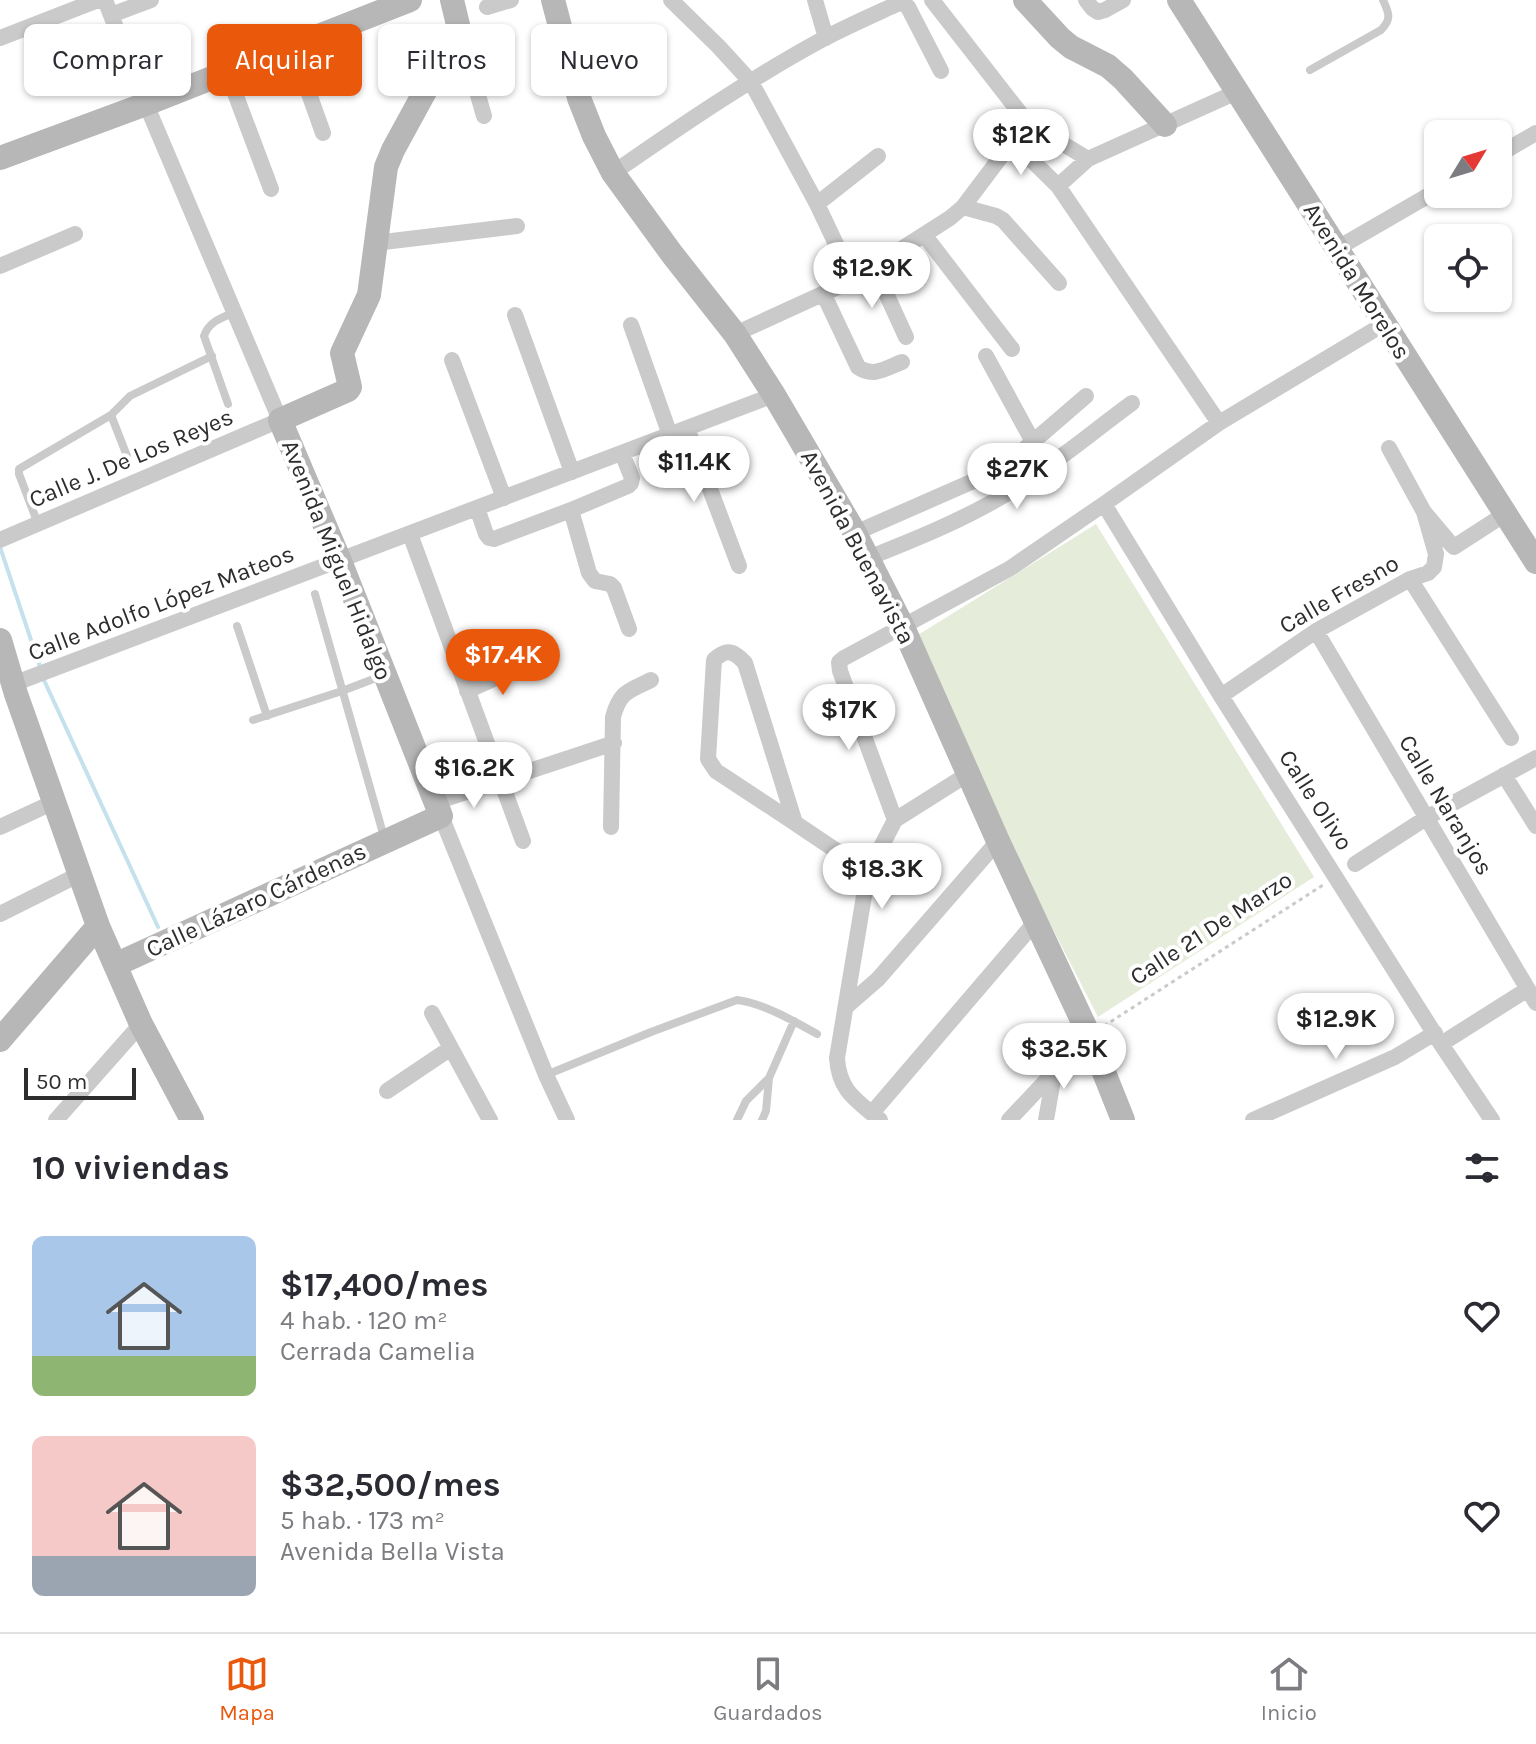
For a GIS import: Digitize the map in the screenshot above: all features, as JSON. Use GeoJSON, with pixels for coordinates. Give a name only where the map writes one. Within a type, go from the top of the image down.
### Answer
{"type":"FeatureCollection","features":[{"type":"Feature","properties":{"kind":"street"},"geometry":{"type":"LineString","coordinates":[[0,38],[98,0]]}},
{"type":"Feature","properties":{"kind":"street"},"geometry":{"type":"LineString","coordinates":[[108,8],[151,0]]}},
{"type":"Feature","properties":{"kind":"street"},"geometry":{"type":"LineString","coordinates":[[348,24],[410,0]]}},
{"type":"Feature","properties":{"kind":"street"},"geometry":{"type":"LineString","coordinates":[[452,0],[458,24]]}},
{"type":"Feature","properties":{"kind":"street"},"geometry":{"type":"LineString","coordinates":[[487,7],[511,0]]}},
{"type":"Feature","properties":{"kind":"street","name":"Avenida Buenavista"},"geometry":{"type":"LineString","coordinates":[[553,0],[579,98],[613,173],[735,334],[868,558],[903,627],[998,841],[1037,920],[1123,1120]]}},
{"type":"Feature","properties":{"kind":"street"},"geometry":{"type":"LineString","coordinates":[[671,0],[751,82],[817,204],[853,280]]}},
{"type":"Feature","properties":{"kind":"street"},"geometry":{"type":"LineString","coordinates":[[815,0],[826,38]]}},
{"type":"Feature","properties":{"kind":"street"},"geometry":{"type":"LineString","coordinates":[[932,0],[1027,122],[1088,159]]}},
{"type":"Feature","properties":{"kind":"street"},"geometry":{"type":"LineString","coordinates":[[1025,0],[1071,47],[1108,66],[1123,79],[1165,125]]}},
{"type":"Feature","properties":{"kind":"street"},"geometry":{"type":"LineString","coordinates":[[1086,0],[1098,12],[1123,0]]}},
{"type":"Feature","properties":{"kind":"street","name":"Avenida Morelos"},"geometry":{"type":"LineString","coordinates":[[1179,0],[1536,562]]}},
{"type":"Feature","properties":{"kind":"street"},"geometry":{"type":"LineString","coordinates":[[613,173],[751,82],[826,38],[902,3],[908,7],[941,71]]}},
{"type":"Feature","properties":{"kind":"street","name":"Avenida Miguel Hidalgo"},"geometry":{"type":"LineString","coordinates":[[108,8],[340,561],[546,1075],[560,1117]]}},
{"type":"Feature","properties":{"kind":"street"},"geometry":{"type":"LineString","coordinates":[[0,158],[207,80]]}},
{"type":"Feature","properties":{"kind":"street"},"geometry":{"type":"LineString","coordinates":[[1058,186],[1088,159],[1239,91]]}},
{"type":"Feature","properties":{"kind":"street"},"geometry":{"type":"LineString","coordinates":[[236,96],[271,189]]}},
{"type":"Feature","properties":{"kind":"street"},"geometry":{"type":"LineString","coordinates":[[310,96],[323,133]]}},
{"type":"Feature","properties":{"kind":"street"},"geometry":{"type":"LineString","coordinates":[[280,420],[350,387],[342,353],[369,295],[389,158],[423,96]]}},
{"type":"Feature","properties":{"kind":"street"},"geometry":{"type":"LineString","coordinates":[[478,96],[484,116]]}},
{"type":"Feature","properties":{"kind":"street"},"geometry":{"type":"LineString","coordinates":[[735,334],[824,295],[925,236],[963,207],[1027,122]]}},
{"type":"Feature","properties":{"kind":"street"},"geometry":{"type":"LineString","coordinates":[[1512,147],[1536,133]]}},
{"type":"Feature","properties":{"kind":"street"},"geometry":{"type":"LineString","coordinates":[[1012,141],[1058,186],[1219,423]]}},
{"type":"Feature","properties":{"kind":"street"},"geometry":{"type":"LineString","coordinates":[[817,204],[878,156]]}},
{"type":"Feature","properties":{"kind":"street"},"geometry":{"type":"LineString","coordinates":[[1336,249],[1424,198]]}},
{"type":"Feature","properties":{"kind":"street"},"geometry":{"type":"LineString","coordinates":[[963,207],[1003,220],[1059,283]]}},
{"type":"Feature","properties":{"kind":"street"},"geometry":{"type":"LineString","coordinates":[[375,243],[517,226]]}},
{"type":"Feature","properties":{"kind":"street"},"geometry":{"type":"LineString","coordinates":[[0,266],[75,234]]}},
{"type":"Feature","properties":{"kind":"street"},"geometry":{"type":"LineString","coordinates":[[925,236],[1012,349]]}},
{"type":"Feature","properties":{"kind":"street"},"geometry":{"type":"LineString","coordinates":[[874,267],[906,337]]}},
{"type":"Feature","properties":{"kind":"street"},"geometry":{"type":"LineString","coordinates":[[824,295],[858,367],[866,373],[875,373],[902,362]]}},
{"type":"Feature","properties":{"kind":"street"},"geometry":{"type":"LineString","coordinates":[[515,315],[572,472]]}},
{"type":"Feature","properties":{"kind":"street"},"geometry":{"type":"LineString","coordinates":[[895,820],[839,662],[1009,569],[1219,423],[1384,324]]}},
{"type":"Feature","properties":{"kind":"street"},"geometry":{"type":"LineString","coordinates":[[631,325],[670,435]]}},
{"type":"Feature","properties":{"kind":"street"},"geometry":{"type":"LineString","coordinates":[[986,356],[1033,442]]}},
{"type":"Feature","properties":{"kind":"street"},"geometry":{"type":"LineString","coordinates":[[452,360],[504,498]]}},
{"type":"Feature","properties":{"kind":"street","name":"Calle Adolfo López Mateos"},"geometry":{"type":"LineString","coordinates":[[15,689],[49,671],[774,395]]}},
{"type":"Feature","properties":{"kind":"street"},"geometry":{"type":"LineString","coordinates":[[855,533],[1006,465],[1086,396]]}},
{"type":"Feature","properties":{"kind":"street"},"geometry":{"type":"LineString","coordinates":[[868,558],[943,528],[1005,495],[1132,403]]}},
{"type":"Feature","properties":{"kind":"street","name":"Calle J. De Los Reyes"},"geometry":{"type":"LineString","coordinates":[[2,539],[280,420]]}},
{"type":"Feature","properties":{"kind":"street"},"geometry":{"type":"LineString","coordinates":[[687,428],[739,566]]}},
{"type":"Feature","properties":{"kind":"street"},"geometry":{"type":"LineString","coordinates":[[1389,448],[1424,512],[1454,547],[1505,514]]}},
{"type":"Feature","properties":{"kind":"street"},"geometry":{"type":"LineString","coordinates":[[477,508],[486,534],[494,539],[571,510],[631,483],[622,453]]}},
{"type":"Feature","properties":{"kind":"street","name":"Calle Olivo"},"geometry":{"type":"LineString","coordinates":[[1104,504],[1221,696],[1492,1120]]}},
{"type":"Feature","properties":{"kind":"street"},"geometry":{"type":"LineString","coordinates":[[571,510],[589,573],[595,581],[614,588],[629,629]]}},
{"type":"Feature","properties":{"kind":"street","name":"Calle Fresno"},"geometry":{"type":"LineString","coordinates":[[1221,696],[1316,631],[1410,579],[1428,573],[1434,567],[1436,554],[1424,512]]}},
{"type":"Feature","properties":{"kind":"street"},"geometry":{"type":"LineString","coordinates":[[410,534],[523,841]]}},
{"type":"Feature","properties":{"kind":"street"},"geometry":{"type":"LineString","coordinates":[[1410,579],[1511,738]]}},
{"type":"Feature","properties":{"kind":"street","name":"Calle Naranjos"},"geometry":{"type":"LineString","coordinates":[[1316,631],[1533,997]]}},
{"type":"Feature","properties":{"kind":"street"},"geometry":{"type":"LineString","coordinates":[[0,640],[98,926],[187,1118]]}},
{"type":"Feature","properties":{"kind":"street"},"geometry":{"type":"LineString","coordinates":[[795,823],[745,663],[730,652],[720,654],[714,660],[708,759],[711,765],[716,771],[868,872]]}},
{"type":"Feature","properties":{"kind":"street"},"geometry":{"type":"LineString","coordinates":[[467,691],[522,666]]}},
{"type":"Feature","properties":{"kind":"street"},"geometry":{"type":"LineString","coordinates":[[611,827],[613,717],[617,703],[624,694],[651,680]]}},
{"type":"Feature","properties":{"kind":"street"},"geometry":{"type":"LineString","coordinates":[[438,809],[500,780],[614,743]]}},
{"type":"Feature","properties":{"kind":"street"},"geometry":{"type":"LineString","coordinates":[[1355,864],[1426,818],[1536,758]]}},
{"type":"Feature","properties":{"kind":"street"},"geometry":{"type":"LineString","coordinates":[[968,774],[895,820],[868,872],[837,1058],[838,1076],[847,1091],[876,1117],[1037,920]]}},
{"type":"Feature","properties":{"kind":"street"},"geometry":{"type":"LineString","coordinates":[[1504,775],[1536,826]]}},
{"type":"Feature","properties":{"kind":"street"},"geometry":{"type":"LineString","coordinates":[[0,827],[54,802]]}},
{"type":"Feature","properties":{"kind":"street","name":"Calle Lázaro Cárdenas"},"geometry":{"type":"LineString","coordinates":[[115,965],[386,841],[438,809]]}},
{"type":"Feature","properties":{"kind":"street"},"geometry":{"type":"LineString","coordinates":[[847,1006],[878,979],[998,841]]}},
{"type":"Feature","properties":{"kind":"street"},"geometry":{"type":"LineString","coordinates":[[0,914],[80,874]]}},
{"type":"Feature","properties":{"kind":"street"},"geometry":{"type":"LineString","coordinates":[[0,1040],[98,926]]}},
{"type":"Feature","properties":{"kind":"street"},"geometry":{"type":"LineString","coordinates":[[1253,1120],[1286,1113],[1395,1057],[1533,997]]}},
{"type":"Feature","properties":{"kind":"street"},"geometry":{"type":"LineString","coordinates":[[432,1013],[490,1120]]}},
{"type":"Feature","properties":{"kind":"street"},"geometry":{"type":"LineString","coordinates":[[56,1120],[141,1024]]}},
{"type":"Feature","properties":{"kind":"street"},"geometry":{"type":"LineString","coordinates":[[1009,1120],[1089,1035]]}},
{"type":"Feature","properties":{"kind":"street"},"geometry":{"type":"LineString","coordinates":[[387,1091],[451,1048]]}},
{"type":"Feature","properties":{"kind":"street"},"geometry":{"type":"LineString","coordinates":[[1046,1120],[1054,1072]]}},
{"type":"Feature","properties":{"kind":"lane"},"geometry":{"type":"LineString","coordinates":[[1310,70],[1381,30],[1387,23],[1388,12],[1383,0]]}},
{"type":"Feature","properties":{"kind":"lane"},"geometry":{"type":"LineString","coordinates":[[228,404],[204,336],[207,327],[235,312]]}},
{"type":"Feature","properties":{"kind":"lane"},"geometry":{"type":"LineString","coordinates":[[38,524],[19,469],[111,415],[130,396],[212,356]]}},
{"type":"Feature","properties":{"kind":"lane"},"geometry":{"type":"LineString","coordinates":[[111,415],[127,456]]}},
{"type":"Feature","properties":{"kind":"lane"},"geometry":{"type":"LineString","coordinates":[[315,594],[386,841]]}},
{"type":"Feature","properties":{"kind":"lane"},"geometry":{"type":"LineString","coordinates":[[237,626],[267,716]]}},
{"type":"Feature","properties":{"kind":"lane"},"geometry":{"type":"LineString","coordinates":[[253,720],[384,674]]}},
{"type":"Feature","properties":{"kind":"lane"},"geometry":{"type":"LineString","coordinates":[[546,1075],[737,1000],[748,1001],[817,1034]]}},
{"type":"Feature","properties":{"kind":"lane"},"geometry":{"type":"LineString","coordinates":[[762,1120],[766,1111],[769,1078],[794,1021]]}},
{"type":"Feature","properties":{"kind":"lane"},"geometry":{"type":"LineString","coordinates":[[737,1120],[746,1101],[769,1078]]}},
{"type":"Feature","properties":{"kind":"path","name":"Calle 21 De Marzo"},"geometry":{"type":"LineString","coordinates":[[1089,1035],[1336,876]]}},
{"type":"Feature","properties":{"kind":"green space"},"geometry":{"type":"Polygon","coordinates":[[[1096,524],[1314,877],[1098,1017],[1017,859],[918,635],[1096,524]]]}},
{"type":"Feature","properties":{"kind":"waterway"},"geometry":{"type":"LineString","coordinates":[[0,547],[41,670]]}},
{"type":"Feature","properties":{"kind":"waterway"},"geometry":{"type":"LineString","coordinates":[[43,678],[158,927]]}}]}
